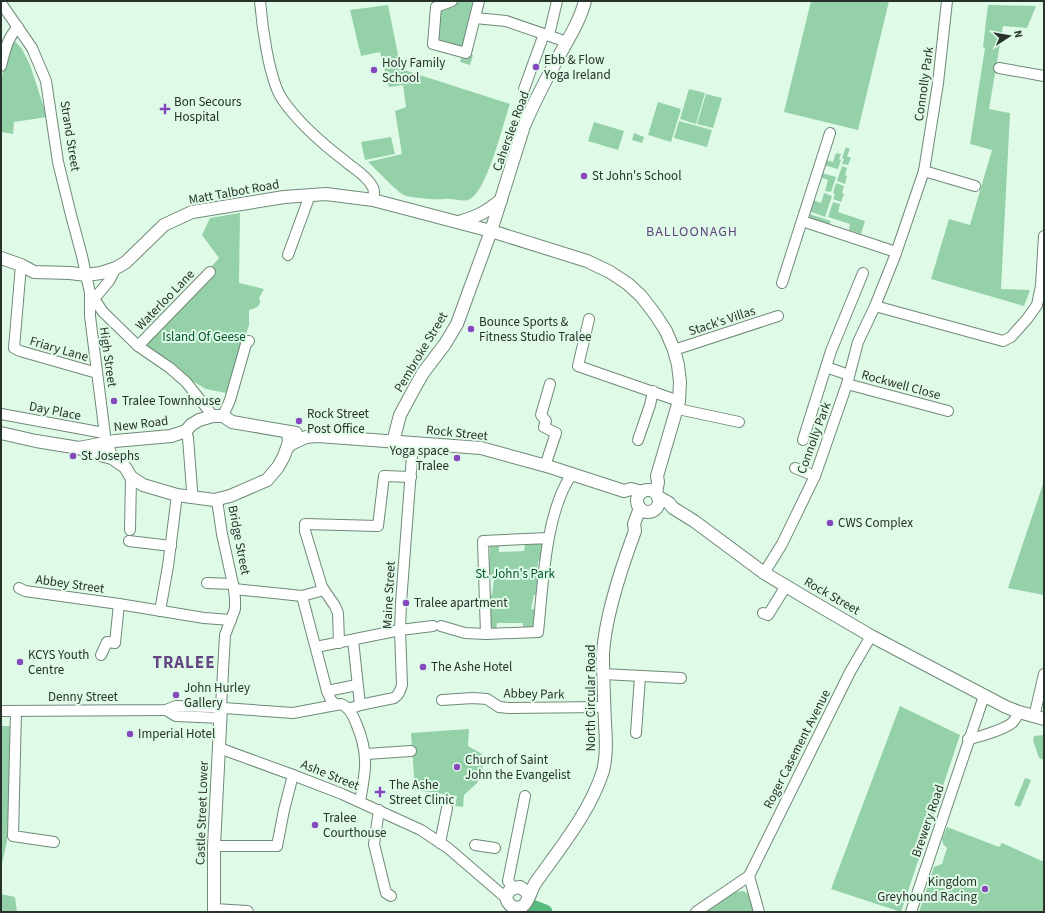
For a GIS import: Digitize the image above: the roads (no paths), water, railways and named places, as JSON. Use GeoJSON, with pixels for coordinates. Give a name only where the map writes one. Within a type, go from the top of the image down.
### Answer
{"type":"FeatureCollection","features":[{"type":"Feature","properties":{"kind":"main road","name":"Caherslee Road"},"geometry":{"type":"LineString","coordinates":[[491,231],[531,110],[578,22],[585,1]]}},
{"type":"Feature","properties":{"kind":"main road","name":"Matt Talbot Road"},"geometry":{"type":"LineString","coordinates":[[1,258],[21,265],[34,272],[70,273],[83,275],[101,273],[116,268],[134,256],[164,225],[192,212],[238,204],[310,195],[326,194],[373,200],[459,222],[587,260],[610,272],[642,296],[666,331],[674,350]]}},
{"type":"Feature","properties":{"kind":"main road"},"geometry":{"type":"LineString","coordinates":[[459,222],[488,211],[501,200]]}},
{"type":"Feature","properties":{"kind":"main road","name":"Pembroke Street"},"geometry":{"type":"LineString","coordinates":[[392,442],[400,415],[414,389],[423,373],[446,344],[456,324],[491,231]]}},
{"type":"Feature","properties":{"kind":"main road","name":"North Circular Road"},"geometry":{"type":"LineString","coordinates":[[516,900],[541,875],[559,852],[587,808],[599,782],[606,754],[603,652],[606,628],[634,531],[640,526],[657,476],[678,405],[680,382],[674,350]]}},
{"type":"Feature","properties":{"kind":"main road","name":"Rock Street"},"geometry":{"type":"LineString","coordinates":[[218,416],[232,422],[300,433],[306,437]]}},
{"type":"Feature","properties":{"kind":"main road","name":"New Road"},"geometry":{"type":"LineString","coordinates":[[76,447],[105,438],[171,436],[186,431],[195,423],[218,416]]}},
{"type":"Feature","properties":{"kind":"main road"},"geometry":{"type":"LineString","coordinates":[[217,500],[267,480],[278,467],[288,447],[288,432]]}},
{"type":"Feature","properties":{"kind":"main road"},"geometry":{"type":"LineString","coordinates":[[1,433],[36,441],[76,447],[91,453],[112,458]]}},
{"type":"Feature","properties":{"kind":"main road","name":"Rock Street"},"geometry":{"type":"LineString","coordinates":[[288,447],[306,437],[318,436],[480,448],[572,474],[624,491],[631,489],[648,500],[669,503],[673,508],[694,521],[764,573],[871,636],[984,696],[1019,712],[1039,718]]}},
{"type":"Feature","properties":{"kind":"main road"},"geometry":{"type":"LineString","coordinates":[[105,438],[112,458]]}},
{"type":"Feature","properties":{"kind":"main road","name":"Bridge Street"},"geometry":{"type":"LineString","coordinates":[[112,458],[125,467],[131,477],[143,484],[177,495],[192,494],[206,500],[217,500]]}},
{"type":"Feature","properties":{"kind":"main road","name":"Castle Street Lower"},"geometry":{"type":"LineString","coordinates":[[214,911],[214,846],[221,712]]}},
{"type":"Feature","properties":{"kind":"main road"},"geometry":{"type":"LineString","coordinates":[[214,911],[247,912]]}},
{"type":"Feature","properties":{"kind":"street"},"geometry":{"type":"LineString","coordinates":[[260,1],[265,39],[274,83],[282,98],[297,117],[313,133],[344,161],[367,179],[373,187],[373,200]]}},
{"type":"Feature","properties":{"kind":"street"},"geometry":{"type":"LineString","coordinates":[[452,1],[436,7],[433,44],[466,53],[479,1]]}},
{"type":"Feature","properties":{"kind":"street"},"geometry":{"type":"LineString","coordinates":[[524,89],[546,35],[557,1]]}},
{"type":"Feature","properties":{"kind":"street","name":"Connolly Park"},"geometry":{"type":"LineString","coordinates":[[764,573],[782,544],[815,476],[848,380],[858,342],[875,306],[896,252],[924,170],[938,84],[947,1]]}},
{"type":"Feature","properties":{"kind":"street","name":"Strand Street"},"geometry":{"type":"LineString","coordinates":[[1,3],[37,57],[44,75],[51,110],[58,162],[83,275]]}},
{"type":"Feature","properties":{"kind":"street"},"geometry":{"type":"LineString","coordinates":[[475,18],[506,20],[567,42]]}},
{"type":"Feature","properties":{"kind":"street"},"geometry":{"type":"LineString","coordinates":[[1,66],[8,41],[18,27]]}},
{"type":"Feature","properties":{"kind":"street"},"geometry":{"type":"LineString","coordinates":[[999,68],[1044,76]]}},
{"type":"Feature","properties":{"kind":"street"},"geometry":{"type":"LineString","coordinates":[[782,283],[830,133]]}},
{"type":"Feature","properties":{"kind":"street"},"geometry":{"type":"LineString","coordinates":[[924,170],[975,186]]}},
{"type":"Feature","properties":{"kind":"street"},"geometry":{"type":"LineString","coordinates":[[288,255],[310,195]]}},
{"type":"Feature","properties":{"kind":"street"},"geometry":{"type":"LineString","coordinates":[[802,221],[896,252]]}},
{"type":"Feature","properties":{"kind":"street"},"geometry":{"type":"LineString","coordinates":[[875,306],[1003,341],[1011,337],[1037,305],[1041,286],[1044,236]]}},
{"type":"Feature","properties":{"kind":"street","name":"Friary Lane"},"geometry":{"type":"LineString","coordinates":[[21,265],[14,348],[97,373]]}},
{"type":"Feature","properties":{"kind":"street"},"geometry":{"type":"LineString","coordinates":[[116,268],[109,281],[92,296],[101,308],[142,349],[183,378],[218,416],[228,404],[247,342]]}},
{"type":"Feature","properties":{"kind":"street","name":"Waterloo Lane"},"geometry":{"type":"LineString","coordinates":[[142,349],[210,272]]}},
{"type":"Feature","properties":{"kind":"street"},"geometry":{"type":"LineString","coordinates":[[803,440],[831,351],[863,273]]}},
{"type":"Feature","properties":{"kind":"street","name":"High Street"},"geometry":{"type":"LineString","coordinates":[[83,275],[92,296],[90,316],[105,438]]}},
{"type":"Feature","properties":{"kind":"street"},"geometry":{"type":"LineString","coordinates":[[90,316],[101,308]]}},
{"type":"Feature","properties":{"kind":"street","name":"Stack's Villas"},"geometry":{"type":"LineString","coordinates":[[674,350],[778,316]]}},
{"type":"Feature","properties":{"kind":"street"},"geometry":{"type":"LineString","coordinates":[[589,319],[578,366],[653,391],[678,405],[739,422]]}},
{"type":"Feature","properties":{"kind":"street","name":"Rockwell Close"},"geometry":{"type":"LineString","coordinates":[[826,367],[848,380],[948,411]]}},
{"type":"Feature","properties":{"kind":"street"},"geometry":{"type":"LineString","coordinates":[[545,466],[556,433],[544,427],[546,421],[541,416],[550,384]]}},
{"type":"Feature","properties":{"kind":"street"},"geometry":{"type":"LineString","coordinates":[[638,440],[650,405],[653,391]]}},
{"type":"Feature","properties":{"kind":"street","name":"Day Place"},"geometry":{"type":"LineString","coordinates":[[1,414],[105,438]]}},
{"type":"Feature","properties":{"kind":"street"},"geometry":{"type":"LineString","coordinates":[[186,431],[188,438],[192,494]]}},
{"type":"Feature","properties":{"kind":"street","name":"Maine Street"},"geometry":{"type":"LineString","coordinates":[[349,709],[360,705],[394,698],[398,695],[402,686],[400,630],[404,558],[414,443]]}},
{"type":"Feature","properties":{"kind":"street"},"geometry":{"type":"LineString","coordinates":[[795,468],[815,476]]}},
{"type":"Feature","properties":{"kind":"street"},"geometry":{"type":"LineString","coordinates":[[316,647],[400,630],[438,626],[466,633],[486,634],[538,632],[549,538],[561,494],[565,484],[572,474]]}},
{"type":"Feature","properties":{"kind":"street"},"geometry":{"type":"LineString","coordinates":[[339,643],[338,613],[324,590],[305,532],[305,524],[378,526],[384,476],[411,477]]}},
{"type":"Feature","properties":{"kind":"street"},"geometry":{"type":"LineString","coordinates":[[130,530],[131,477]]}},
{"type":"Feature","properties":{"kind":"street"},"geometry":{"type":"LineString","coordinates":[[160,610],[171,546],[177,495]]}},
{"type":"Feature","properties":{"kind":"street","name":"Bridge Street"},"geometry":{"type":"LineString","coordinates":[[217,500],[222,534],[234,586],[235,609],[225,636],[221,712]]}},
{"type":"Feature","properties":{"kind":"street"},"geometry":{"type":"LineString","coordinates":[[486,634],[483,541],[549,538]]}},
{"type":"Feature","properties":{"kind":"street"},"geometry":{"type":"LineString","coordinates":[[129,541],[171,546]]}},
{"type":"Feature","properties":{"kind":"street"},"geometry":{"type":"LineString","coordinates":[[207,583],[302,597],[324,590]]}},
{"type":"Feature","properties":{"kind":"street"},"geometry":{"type":"LineString","coordinates":[[762,613],[768,615],[786,586]]}},
{"type":"Feature","properties":{"kind":"street","name":"Abbey Street"},"geometry":{"type":"LineString","coordinates":[[19,588],[25,591],[160,610],[204,618],[231,620]]}},
{"type":"Feature","properties":{"kind":"street"},"geometry":{"type":"LineString","coordinates":[[302,597],[327,691],[334,704],[342,704],[349,709],[360,732],[366,754],[360,801]]}},
{"type":"Feature","properties":{"kind":"street"},"geometry":{"type":"LineString","coordinates":[[101,656],[107,642],[115,643],[119,604]]}},
{"type":"Feature","properties":{"kind":"street","name":"Roger Casement Avenue"},"geometry":{"type":"LineString","coordinates":[[696,912],[749,876],[850,672],[871,636]]}},
{"type":"Feature","properties":{"kind":"street"},"geometry":{"type":"LineString","coordinates":[[353,640],[360,705]]}},
{"type":"Feature","properties":{"kind":"street"},"geometry":{"type":"LineString","coordinates":[[603,674],[681,678]]}},
{"type":"Feature","properties":{"kind":"street"},"geometry":{"type":"LineString","coordinates":[[1039,718],[1044,674]]}},
{"type":"Feature","properties":{"kind":"street"},"geometry":{"type":"LineString","coordinates":[[636,733],[640,677]]}},
{"type":"Feature","properties":{"kind":"street"},"geometry":{"type":"LineString","coordinates":[[327,691],[357,684]]}},
{"type":"Feature","properties":{"kind":"street","name":"Brewery Road"},"geometry":{"type":"LineString","coordinates":[[911,912],[968,739],[984,696]]}},
{"type":"Feature","properties":{"kind":"street","name":"Abbey Park"},"geometry":{"type":"LineString","coordinates":[[442,700],[473,698],[488,699],[499,707],[509,708],[604,708]]}},
{"type":"Feature","properties":{"kind":"street","name":"Denny Street"},"geometry":{"type":"LineString","coordinates":[[1,711],[166,710],[176,716],[221,712],[293,713],[334,704]]}},
{"type":"Feature","properties":{"kind":"street"},"geometry":{"type":"LineString","coordinates":[[16,711],[19,800],[13,836],[54,842]]}},
{"type":"Feature","properties":{"kind":"street"},"geometry":{"type":"LineString","coordinates":[[968,739],[1005,727],[1011,723],[1019,712]]}},
{"type":"Feature","properties":{"kind":"street","name":"Ashe Street"},"geometry":{"type":"LineString","coordinates":[[219,748],[360,801],[421,830],[440,843],[484,880],[516,900]]}},
{"type":"Feature","properties":{"kind":"street"},"geometry":{"type":"LineString","coordinates":[[366,754],[411,751]]}},
{"type":"Feature","properties":{"kind":"street"},"geometry":{"type":"LineString","coordinates":[[214,846],[277,846],[293,775]]}},
{"type":"Feature","properties":{"kind":"street"},"geometry":{"type":"LineString","coordinates":[[516,900],[508,881],[525,796]]}},
{"type":"Feature","properties":{"kind":"street"},"geometry":{"type":"LineString","coordinates":[[440,843],[447,808]]}},
{"type":"Feature","properties":{"kind":"street"},"geometry":{"type":"LineString","coordinates":[[379,810],[374,844],[386,893],[391,896]]}},
{"type":"Feature","properties":{"kind":"street"},"geometry":{"type":"LineString","coordinates":[[475,845],[495,848]]}},
{"type":"Feature","properties":{"kind":"street"},"geometry":{"type":"LineString","coordinates":[[749,876],[759,912]]}},
{"type":"Feature","properties":{"kind":"waterway"},"geometry":{"type":"LineString","coordinates":[[532,907],[545,912]]}},
{"type":"Feature","properties":{"kind":"place","name":"Ebb & Flow Yoga Ireland"},"geometry":{"type":"Point","coordinates":[536,67]}},
{"type":"Feature","properties":{"kind":"place","name":"Holy Family School"},"geometry":{"type":"Point","coordinates":[374,70]}},
{"type":"Feature","properties":{"kind":"place","name":"Bon Secours Hospital"},"geometry":{"type":"Point","coordinates":[165,109]}},
{"type":"Feature","properties":{"kind":"place","name":"St John's School"},"geometry":{"type":"Point","coordinates":[584,176]}},
{"type":"Feature","properties":{"kind":"place","name":"Bounce Sports & Fitness Studio Tralee"},"geometry":{"type":"Point","coordinates":[471,329]}},
{"type":"Feature","properties":{"kind":"place","name":"Tralee Townhouse"},"geometry":{"type":"Point","coordinates":[114,401]}},
{"type":"Feature","properties":{"kind":"place","name":"Rock Street Post Office"},"geometry":{"type":"Point","coordinates":[299,421]}},
{"type":"Feature","properties":{"kind":"place","name":"St Josephs"},"geometry":{"type":"Point","coordinates":[73,456]}},
{"type":"Feature","properties":{"kind":"place","name":"Yoga space Tralee"},"geometry":{"type":"Point","coordinates":[457,458]}},
{"type":"Feature","properties":{"kind":"place","name":"CWS Complex"},"geometry":{"type":"Point","coordinates":[830,523]}},
{"type":"Feature","properties":{"kind":"place","name":"Tralee apartment"},"geometry":{"type":"Point","coordinates":[406,603]}},
{"type":"Feature","properties":{"kind":"place","name":"KCYS Youth Centre"},"geometry":{"type":"Point","coordinates":[20,662]}},
{"type":"Feature","properties":{"kind":"place","name":"The Ashe Hotel"},"geometry":{"type":"Point","coordinates":[423,667]}},
{"type":"Feature","properties":{"kind":"place","name":"John Hurley Gallery"},"geometry":{"type":"Point","coordinates":[176,695]}},
{"type":"Feature","properties":{"kind":"place","name":"Imperial Hotel"},"geometry":{"type":"Point","coordinates":[130,734]}},
{"type":"Feature","properties":{"kind":"place","name":"Church of Saint John the Evangelist"},"geometry":{"type":"Point","coordinates":[457,767]}},
{"type":"Feature","properties":{"kind":"place","name":"The Ashe Street Clinic"},"geometry":{"type":"Point","coordinates":[380,792]}},
{"type":"Feature","properties":{"kind":"place","name":"Tralee Courthouse"},"geometry":{"type":"Point","coordinates":[315,825]}},
{"type":"Feature","properties":{"kind":"place","name":"Kingdom Greyhound Racing"},"geometry":{"type":"Point","coordinates":[985,889]}},
{"type":"Feature","properties":{"kind":"district","name":"BALLOONAGH"},"geometry":{"type":"Point","coordinates":[692,232]}},
{"type":"Feature","properties":{"kind":"district","name":"TRALEE"},"geometry":{"type":"Point","coordinates":[184,663]}},
{"type":"Feature","properties":{"kind":"park label","name":"Island Of Geese"},"geometry":{"type":"Point","coordinates":[204,337]}},
{"type":"Feature","properties":{"kind":"park label","name":"St. John's Park"},"geometry":{"type":"Point","coordinates":[515,574]}}]}
